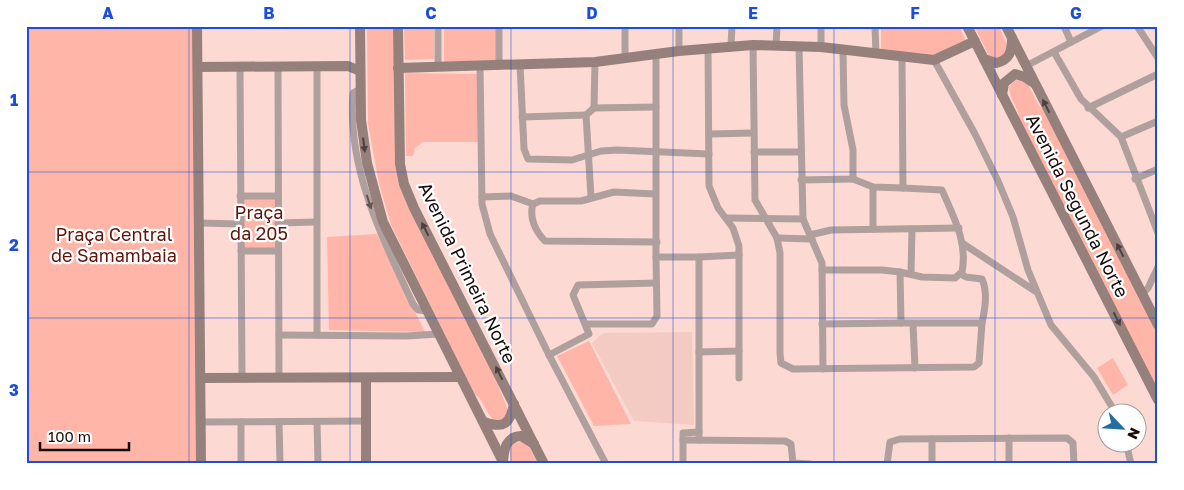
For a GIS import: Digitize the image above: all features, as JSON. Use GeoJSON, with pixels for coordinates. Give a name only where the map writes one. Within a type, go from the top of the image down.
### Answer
{"type":"FeatureCollection","features":[{"type":"Feature","properties":{"kind":"main road"},"geometry":{"type":"LineString","coordinates":[[197,26],[201,464]]}},
{"type":"Feature","properties":{"kind":"main road"},"geometry":{"type":"LineString","coordinates":[[360,26],[360,90],[367,163],[383,222],[503,462]]}},
{"type":"Feature","properties":{"kind":"main road","name":"Avenida Primeira Norte"},"geometry":{"type":"LineString","coordinates":[[398,26],[400,164],[404,184],[414,208],[544,464]]}},
{"type":"Feature","properties":{"kind":"main road","name":"Avenida Segunda Norte"},"geometry":{"type":"LineString","coordinates":[[967,26],[1158,400]]}},
{"type":"Feature","properties":{"kind":"main road","name":"Avenida Segunda Norte"},"geometry":{"type":"LineString","coordinates":[[1006,26],[1158,325]]}},
{"type":"Feature","properties":{"kind":"main road"},"geometry":{"type":"LineString","coordinates":[[984,59],[996,63],[1006,59],[1011,50],[1012,37]]}},
{"type":"Feature","properties":{"kind":"main road"},"geometry":{"type":"LineString","coordinates":[[398,68],[595,62],[732,45],[821,47],[902,58],[934,60],[974,41]]}},
{"type":"Feature","properties":{"kind":"main road"},"geometry":{"type":"LineString","coordinates":[[348,66],[360,59]]}},
{"type":"Feature","properties":{"kind":"main road"},"geometry":{"type":"LineString","coordinates":[[198,67],[348,66],[360,71]]}},
{"type":"Feature","properties":{"kind":"main road"},"geometry":{"type":"LineString","coordinates":[[1002,96],[1004,83],[1015,74],[1025,77],[1034,84]]}},
{"type":"Feature","properties":{"kind":"main road"},"geometry":{"type":"LineString","coordinates":[[201,378],[460,377]]}},
{"type":"Feature","properties":{"kind":"main road"},"geometry":{"type":"LineString","coordinates":[[366,378],[366,464]]}},
{"type":"Feature","properties":{"kind":"main road"},"geometry":{"type":"LineString","coordinates":[[484,422],[497,426],[503,425],[512,416],[514,404]]}},
{"type":"Feature","properties":{"kind":"main road"},"geometry":{"type":"LineString","coordinates":[[503,462],[505,446],[512,438],[521,436],[534,444]]}},
{"type":"Feature","properties":{"kind":"street"},"geometry":{"type":"LineString","coordinates":[[438,26],[438,67]]}},
{"type":"Feature","properties":{"kind":"street"},"geometry":{"type":"LineString","coordinates":[[499,26],[499,65]]}},
{"type":"Feature","properties":{"kind":"street"},"geometry":{"type":"LineString","coordinates":[[625,26],[625,57]]}},
{"type":"Feature","properties":{"kind":"street"},"geometry":{"type":"LineString","coordinates":[[679,26],[679,51]]}},
{"type":"Feature","properties":{"kind":"street"},"geometry":{"type":"LineString","coordinates":[[732,26],[732,45]]}},
{"type":"Feature","properties":{"kind":"street"},"geometry":{"type":"LineString","coordinates":[[776,46],[777,26]]}},
{"type":"Feature","properties":{"kind":"street"},"geometry":{"type":"LineString","coordinates":[[821,26],[821,47]]}},
{"type":"Feature","properties":{"kind":"street"},"geometry":{"type":"LineString","coordinates":[[875,26],[876,54]]}},
{"type":"Feature","properties":{"kind":"street"},"geometry":{"type":"LineString","coordinates":[[1064,26],[1071,42]]}},
{"type":"Feature","properties":{"kind":"street"},"geometry":{"type":"LineString","coordinates":[[1026,66],[1102,26]]}},
{"type":"Feature","properties":{"kind":"street"},"geometry":{"type":"LineString","coordinates":[[1136,26],[1158,58]]}},
{"type":"Feature","properties":{"kind":"street"},"geometry":{"type":"LineString","coordinates":[[753,45],[755,200],[764,218],[778,238],[780,253],[781,363],[793,369],[976,366],[979,363],[982,323],[986,312],[984,284],[982,279],[966,277],[961,274]]}},
{"type":"Feature","properties":{"kind":"street"},"geometry":{"type":"LineString","coordinates":[[799,46],[803,219],[820,255],[822,270],[822,369]]}},
{"type":"Feature","properties":{"kind":"street"},"geometry":{"type":"LineString","coordinates":[[708,48],[711,195],[736,237],[740,255],[739,378]]}},
{"type":"Feature","properties":{"kind":"street"},"geometry":{"type":"LineString","coordinates":[[843,51],[844,105],[853,150],[853,179]]}},
{"type":"Feature","properties":{"kind":"street"},"geometry":{"type":"LineString","coordinates":[[1054,52],[1088,108],[1121,137],[1135,178],[1156,222],[1158,233]]}},
{"type":"Feature","properties":{"kind":"street"},"geometry":{"type":"LineString","coordinates":[[586,324],[652,324],[657,316],[655,194],[656,54]]}},
{"type":"Feature","properties":{"kind":"street"},"geometry":{"type":"LineString","coordinates":[[902,58],[903,188]]}},
{"type":"Feature","properties":{"kind":"street"},"geometry":{"type":"LineString","coordinates":[[934,60],[975,134],[998,181],[1013,218],[1036,291],[1050,325],[1094,377],[1109,402]]}},
{"type":"Feature","properties":{"kind":"street"},"geometry":{"type":"LineString","coordinates":[[594,108],[595,62]]}},
{"type":"Feature","properties":{"kind":"street"},"geometry":{"type":"LineString","coordinates":[[520,64],[524,149],[528,159],[572,160],[602,151],[655,150],[709,154]]}},
{"type":"Feature","properties":{"kind":"street"},"geometry":{"type":"LineString","coordinates":[[480,66],[482,197],[484,214],[490,234],[549,355],[606,464]]}},
{"type":"Feature","properties":{"kind":"street"},"geometry":{"type":"LineString","coordinates":[[240,67],[242,377]]}},
{"type":"Feature","properties":{"kind":"street"},"geometry":{"type":"LineString","coordinates":[[278,67],[279,377]]}},
{"type":"Feature","properties":{"kind":"street"},"geometry":{"type":"LineString","coordinates":[[317,67],[317,335]]}},
{"type":"Feature","properties":{"kind":"street"},"geometry":{"type":"LineString","coordinates":[[1088,108],[1158,74]]}},
{"type":"Feature","properties":{"kind":"street"},"geometry":{"type":"LineString","coordinates":[[522,117],[586,114],[594,108],[656,107]]}},
{"type":"Feature","properties":{"kind":"street"},"geometry":{"type":"LineString","coordinates":[[586,114],[591,197]]}},
{"type":"Feature","properties":{"kind":"street"},"geometry":{"type":"LineString","coordinates":[[1121,137],[1158,121]]}},
{"type":"Feature","properties":{"kind":"street"},"geometry":{"type":"LineString","coordinates":[[709,134],[753,133]]}},
{"type":"Feature","properties":{"kind":"street"},"geometry":{"type":"LineString","coordinates":[[754,152],[800,152]]}},
{"type":"Feature","properties":{"kind":"street"},"geometry":{"type":"LineString","coordinates":[[1135,178],[1158,169]]}},
{"type":"Feature","properties":{"kind":"street"},"geometry":{"type":"LineString","coordinates":[[801,180],[853,179],[873,187],[942,190],[959,228],[964,266],[961,274],[949,279],[922,277],[900,272],[822,270]]}},
{"type":"Feature","properties":{"kind":"street"},"geometry":{"type":"LineString","coordinates":[[873,187],[873,229]]}},
{"type":"Feature","properties":{"kind":"street"},"geometry":{"type":"LineString","coordinates":[[482,197],[511,196],[533,204],[540,201],[581,201],[614,192],[655,194]]}},
{"type":"Feature","properties":{"kind":"street"},"geometry":{"type":"LineString","coordinates":[[240,196],[278,196]]}},
{"type":"Feature","properties":{"kind":"street"},"geometry":{"type":"LineString","coordinates":[[533,204],[531,214],[538,233],[545,241],[657,242]]}},
{"type":"Feature","properties":{"kind":"street"},"geometry":{"type":"LineString","coordinates":[[726,218],[803,219]]}},
{"type":"Feature","properties":{"kind":"street"},"geometry":{"type":"LineString","coordinates":[[278,223],[316,222]]}},
{"type":"Feature","properties":{"kind":"street"},"geometry":{"type":"LineString","coordinates":[[200,223],[240,224]]}},
{"type":"Feature","properties":{"kind":"street"},"geometry":{"type":"LineString","coordinates":[[778,238],[811,237],[831,230],[959,228]]}},
{"type":"Feature","properties":{"kind":"street"},"geometry":{"type":"LineString","coordinates":[[911,274],[912,229]]}},
{"type":"Feature","properties":{"kind":"street"},"geometry":{"type":"LineString","coordinates":[[962,243],[1036,291]]}},
{"type":"Feature","properties":{"kind":"street"},"geometry":{"type":"LineString","coordinates":[[241,251],[278,251]]}},
{"type":"Feature","properties":{"kind":"street"},"geometry":{"type":"LineString","coordinates":[[656,257],[740,255]]}},
{"type":"Feature","properties":{"kind":"street"},"geometry":{"type":"LineString","coordinates":[[699,257],[699,436]]}},
{"type":"Feature","properties":{"kind":"street"},"geometry":{"type":"LineString","coordinates":[[1142,294],[1148,288],[1158,267]]}},
{"type":"Feature","properties":{"kind":"street"},"geometry":{"type":"LineString","coordinates":[[900,272],[900,323]]}},
{"type":"Feature","properties":{"kind":"street"},"geometry":{"type":"LineString","coordinates":[[549,355],[587,336],[589,332],[573,295],[578,285],[656,283]]}},
{"type":"Feature","properties":{"kind":"street"},"geometry":{"type":"LineString","coordinates":[[822,324],[982,323]]}},
{"type":"Feature","properties":{"kind":"street"},"geometry":{"type":"LineString","coordinates":[[913,324],[915,368]]}},
{"type":"Feature","properties":{"kind":"street"},"geometry":{"type":"LineString","coordinates":[[279,335],[438,334]]}},
{"type":"Feature","properties":{"kind":"street"},"geometry":{"type":"LineString","coordinates":[[699,352],[739,351]]}},
{"type":"Feature","properties":{"kind":"street"},"geometry":{"type":"LineString","coordinates":[[201,422],[366,421]]}},
{"type":"Feature","properties":{"kind":"street"},"geometry":{"type":"LineString","coordinates":[[241,422],[241,464]]}},
{"type":"Feature","properties":{"kind":"street"},"geometry":{"type":"LineString","coordinates":[[279,422],[280,464]]}},
{"type":"Feature","properties":{"kind":"street"},"geometry":{"type":"LineString","coordinates":[[318,422],[318,464]]}},
{"type":"Feature","properties":{"kind":"street"},"geometry":{"type":"LineString","coordinates":[[683,464],[683,440],[699,436],[785,441],[791,444],[793,464],[810,464]]}},
{"type":"Feature","properties":{"kind":"street"},"geometry":{"type":"LineString","coordinates":[[1009,438],[1009,464]]}},
{"type":"Feature","properties":{"kind":"street"},"geometry":{"type":"LineString","coordinates":[[887,464],[888,446],[894,440],[1009,438],[1067,438],[1073,443],[1074,464]]}},
{"type":"Feature","properties":{"kind":"street"},"geometry":{"type":"LineString","coordinates":[[932,440],[932,464]]}},
{"type":"Feature","properties":{"kind":"shaded area"},"geometry":{"type":"Polygon","coordinates":[[[692,332],[694,425],[634,421],[592,343],[603,333],[692,332]]]}},
{"type":"Feature","properties":{"kind":"green space","name":"Praça Central de Samambaia"},"geometry":{"type":"Polygon","coordinates":[[[26,26],[201,26],[203,464],[26,464],[26,26]]]}},
{"type":"Feature","properties":{"kind":"green space"},"geometry":{"type":"Polygon","coordinates":[[[367,26],[395,26],[398,175],[496,375],[509,414],[503,421],[496,422],[492,419],[480,399],[474,394],[391,225],[379,183],[368,124],[367,26]]]}},
{"type":"Feature","properties":{"kind":"green space"},"geometry":{"type":"Polygon","coordinates":[[[404,26],[434,26],[434,59],[405,60],[404,26]]]}},
{"type":"Feature","properties":{"kind":"green space"},"geometry":{"type":"Polygon","coordinates":[[[444,26],[497,26],[498,60],[444,62],[444,26]]]}},
{"type":"Feature","properties":{"kind":"green space"},"geometry":{"type":"Polygon","coordinates":[[[881,26],[959,26],[966,41],[933,57],[881,50],[881,26]]]}},
{"type":"Feature","properties":{"kind":"green space"},"geometry":{"type":"Polygon","coordinates":[[[974,26],[999,26],[1009,50],[998,59],[989,56],[974,26]]]}},
{"type":"Feature","properties":{"kind":"green space"},"geometry":{"type":"Polygon","coordinates":[[[405,73],[477,74],[481,142],[423,142],[415,148],[413,156],[406,156],[405,73]]]}},
{"type":"Feature","properties":{"kind":"green space"},"geometry":{"type":"Polygon","coordinates":[[[1015,80],[1027,82],[1039,106],[1044,110],[1158,333],[1158,395],[1019,122],[1018,113],[1009,87],[1015,80]]]}},
{"type":"Feature","properties":{"kind":"green space","name":"Praça da 205"},"geometry":{"type":"Polygon","coordinates":[[[237,193],[280,193],[282,253],[238,253],[237,193]]]}},
{"type":"Feature","properties":{"kind":"green space"},"geometry":{"type":"Polygon","coordinates":[[[377,234],[425,332],[329,330],[327,237],[377,234]]]}},
{"type":"Feature","properties":{"kind":"green space"},"geometry":{"type":"Polygon","coordinates":[[[589,341],[631,424],[594,426],[557,356],[589,341]]]}},
{"type":"Feature","properties":{"kind":"green space"},"geometry":{"type":"Polygon","coordinates":[[[1113,358],[1128,385],[1113,395],[1097,368],[1113,358]]]}},
{"type":"Feature","properties":{"kind":"green space"},"geometry":{"type":"Polygon","coordinates":[[[523,442],[530,448],[538,464],[511,464],[510,451],[513,443],[523,442]]]}}]}
